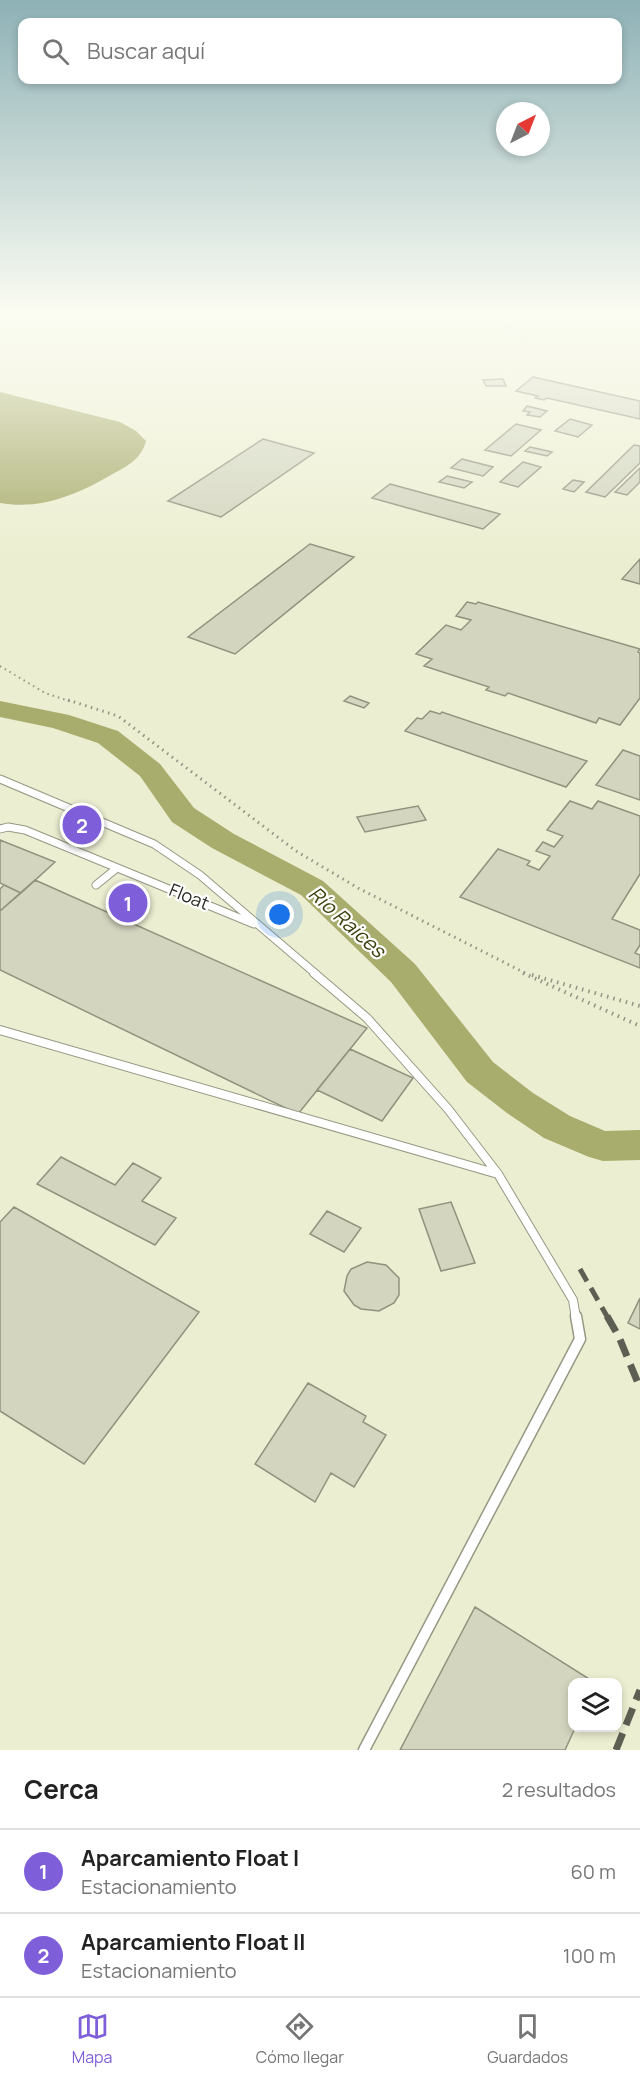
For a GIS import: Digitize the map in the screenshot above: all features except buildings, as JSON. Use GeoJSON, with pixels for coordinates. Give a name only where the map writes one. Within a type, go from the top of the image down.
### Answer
{"type":"FeatureCollection","features":[{"type":"Feature","properties":{"kind":"lane"},"geometry":{"type":"LineString","coordinates":[[0,779],[154,844],[200,875],[366,1018],[448,1109],[498,1174],[573,1300],[580,1339],[364,1750]]}},
{"type":"Feature","properties":{"kind":"lane","name":"Float"},"geometry":{"type":"LineString","coordinates":[[0,829],[8,827],[25,830],[260,927]]}},
{"type":"Feature","properties":{"kind":"lane"},"geometry":{"type":"LineString","coordinates":[[96,885],[117,868]]}},
{"type":"Feature","properties":{"kind":"lane"},"geometry":{"type":"LineString","coordinates":[[0,1030],[498,1174]]}},
{"type":"Feature","properties":{"kind":"path"},"geometry":{"type":"LineString","coordinates":[[0,666],[45,693],[118,716],[296,851],[357,888],[522,972],[640,1026]]}},
{"type":"Feature","properties":{"kind":"path"},"geometry":{"type":"LineString","coordinates":[[522,972],[640,1006]]}},
{"type":"Feature","properties":{"kind":"shaded area"},"geometry":{"type":"Polygon","coordinates":[[[0,395],[640,395],[640,1750],[0,1750],[0,395]]]}},
{"type":"Feature","properties":{"kind":"shaded area"},"geometry":{"type":"Polygon","coordinates":[[[0,395],[11,395],[120,422],[136,431],[146,441],[141,453],[128,465],[71,494],[30,504],[0,503],[0,395]]]}},
{"type":"Feature","properties":{"kind":"waterway","name":"Río Raices"},"geometry":{"type":"LineString","coordinates":[[0,709],[59,721],[108,737],[150,770],[183,815],[223,841],[312,888],[403,973],[480,1072],[520,1103],[557,1127],[603,1146],[640,1145]]}},
{"type":"Feature","properties":{"kind":"railway"},"geometry":{"type":"LineString","coordinates":[[580,1269],[608,1318]]}},
{"type":"Feature","properties":{"kind":"railway"},"geometry":{"type":"LineString","coordinates":[[607,1316],[619,1337],[640,1388]]}},
{"type":"Feature","properties":{"kind":"railway"},"geometry":{"type":"LineString","coordinates":[[616,1750],[640,1690]]}},
{"type":"Feature","properties":{"kind":"place","name":"Aparcamiento Float II"},"geometry":{"type":"Point","coordinates":[82,825]}},
{"type":"Feature","properties":{"kind":"place","name":"Aparcamiento Float I"},"geometry":{"type":"Point","coordinates":[128,903]}}]}
